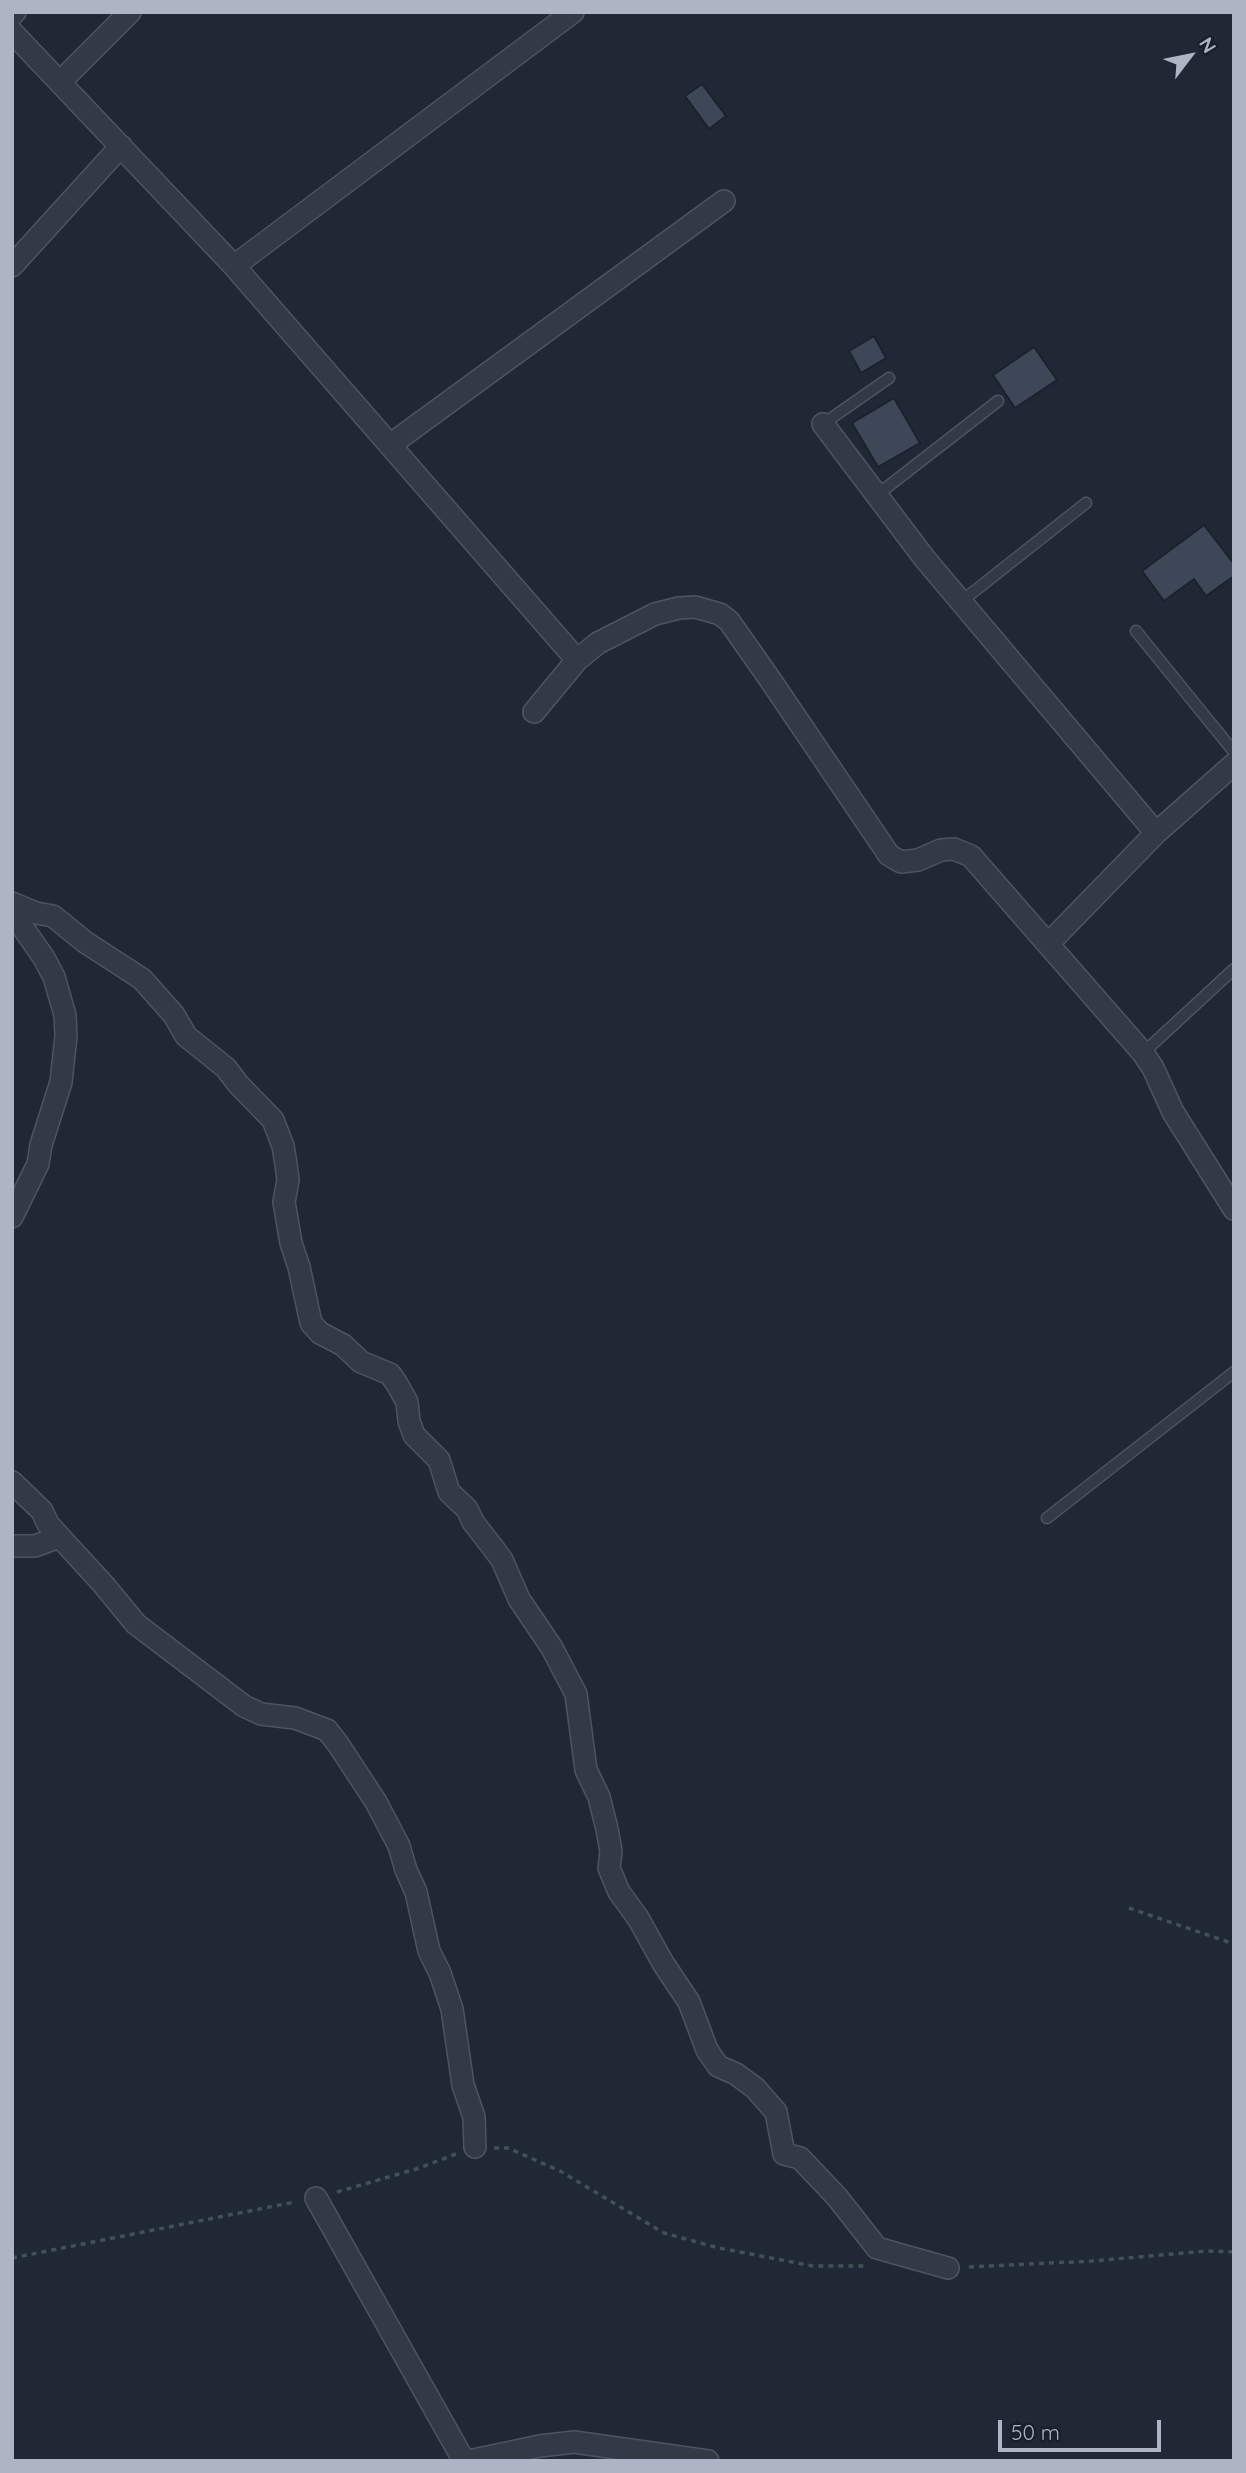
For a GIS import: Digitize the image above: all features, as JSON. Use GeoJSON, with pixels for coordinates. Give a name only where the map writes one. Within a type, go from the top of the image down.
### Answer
{"type":"FeatureCollection","features":[{"type":"Feature","properties":{"kind":"street"},"geometry":{"type":"LineString","coordinates":[[60,82],[130,12]]}},
{"type":"Feature","properties":{"kind":"street"},"geometry":{"type":"LineString","coordinates":[[234,266],[573,12]]}},
{"type":"Feature","properties":{"kind":"street"},"geometry":{"type":"LineString","coordinates":[[12,32],[234,266],[577,660]]}},
{"type":"Feature","properties":{"kind":"street"},"geometry":{"type":"LineString","coordinates":[[12,265],[121,146]]}},
{"type":"Feature","properties":{"kind":"street"},"geometry":{"type":"LineString","coordinates":[[390,445],[724,201]]}},
{"type":"Feature","properties":{"kind":"street"},"geometry":{"type":"LineString","coordinates":[[823,424],[925,559],[1156,833]]}},
{"type":"Feature","properties":{"kind":"street"},"geometry":{"type":"LineString","coordinates":[[534,712],[577,660],[598,643],[655,614],[695,607],[720,614],[729,621],[767,675],[889,855],[901,862],[918,860],[941,850],[954,849],[971,856],[1143,1053],[1153,1068],[1173,1112],[1234,1209]]}},
{"type":"Feature","properties":{"kind":"street"},"geometry":{"type":"LineString","coordinates":[[1048,944],[1156,833],[1234,764]]}},
{"type":"Feature","properties":{"kind":"street"},"geometry":{"type":"LineString","coordinates":[[12,903],[36,913],[53,916],[85,942],[142,979],[174,1015],[186,1036],[226,1068],[273,1120],[283,1146],[288,1180],[284,1202],[311,1323],[320,1333],[343,1345],[361,1362],[390,1374],[407,1402],[414,1435],[439,1460],[449,1492],[467,1509],[473,1522],[485,1534],[502,1560],[519,1599],[552,1648],[576,1694],[586,1770],[599,1797],[607,1829],[611,1851],[609,1868],[619,1892],[639,1918],[689,2002],[707,2050],[718,2066],[736,2074],[755,2088],[776,2112],[784,2154],[800,2158],[837,2197],[877,2248],[948,2268]]}},
{"type":"Feature","properties":{"kind":"street"},"geometry":{"type":"LineString","coordinates":[[12,912],[54,977],[61,997],[66,1036],[61,1082],[41,1145],[38,1164],[12,1217]]}},
{"type":"Feature","properties":{"kind":"street"},"geometry":{"type":"LineString","coordinates":[[12,1482],[42,1511],[48,1524],[136,1624],[204,1674],[221,1691],[261,1714],[295,1718],[327,1730],[338,1744],[376,1802],[399,1846],[405,1870],[416,1892],[429,1951],[440,1973],[452,2009],[463,2085],[474,2117],[475,2147]]}},
{"type":"Feature","properties":{"kind":"street"},"geometry":{"type":"LineString","coordinates":[[12,1546],[35,1546],[59,1536]]}},
{"type":"Feature","properties":{"kind":"street"},"geometry":{"type":"LineString","coordinates":[[316,2198],[467,2461],[574,2442],[708,2461]]}},
{"type":"Feature","properties":{"kind":"lane"},"geometry":{"type":"LineString","coordinates":[[823,424],[888,378]]}},
{"type":"Feature","properties":{"kind":"lane"},"geometry":{"type":"LineString","coordinates":[[877,495],[998,401]]}},
{"type":"Feature","properties":{"kind":"lane"},"geometry":{"type":"LineString","coordinates":[[961,601],[1086,503]]}},
{"type":"Feature","properties":{"kind":"lane"},"geometry":{"type":"LineString","coordinates":[[1136,631],[1234,752]]}},
{"type":"Feature","properties":{"kind":"lane"},"geometry":{"type":"LineString","coordinates":[[1143,1053],[1234,969]]}},
{"type":"Feature","properties":{"kind":"lane"},"geometry":{"type":"LineString","coordinates":[[1047,1518],[1234,1372]]}},
{"type":"Feature","properties":{"kind":"path"},"geometry":{"type":"LineString","coordinates":[[1129,1908],[1234,1944]]}},
{"type":"Feature","properties":{"kind":"path"},"geometry":{"type":"LineString","coordinates":[[12,2258],[316,2198],[416,2169],[475,2147],[508,2148],[560,2171],[664,2234],[719,2248],[813,2266],[867,2266]]}},
{"type":"Feature","properties":{"kind":"path"},"geometry":{"type":"LineString","coordinates":[[948,2268],[1092,2261],[1207,2251],[1234,2252]]}},
{"type":"Feature","properties":{"kind":"building"},"geometry":{"type":"Polygon","coordinates":[[[702,84],[726,116],[709,129],[685,96],[702,84]]]}},
{"type":"Feature","properties":{"kind":"building"},"geometry":{"type":"Polygon","coordinates":[[[874,336],[886,358],[861,373],[849,351],[874,336]]]}},
{"type":"Feature","properties":{"kind":"building"},"geometry":{"type":"Polygon","coordinates":[[[1034,347],[1057,380],[1015,408],[993,375],[1034,347]]]}},
{"type":"Feature","properties":{"kind":"building"},"geometry":{"type":"Polygon","coordinates":[[[894,398],[920,443],[878,467],[852,423],[894,398]]]}},
{"type":"Feature","properties":{"kind":"building"},"geometry":{"type":"Polygon","coordinates":[[[1204,525],[1234,564],[1234,576],[1206,596],[1194,579],[1164,601],[1142,571],[1204,525]]]}}]}
